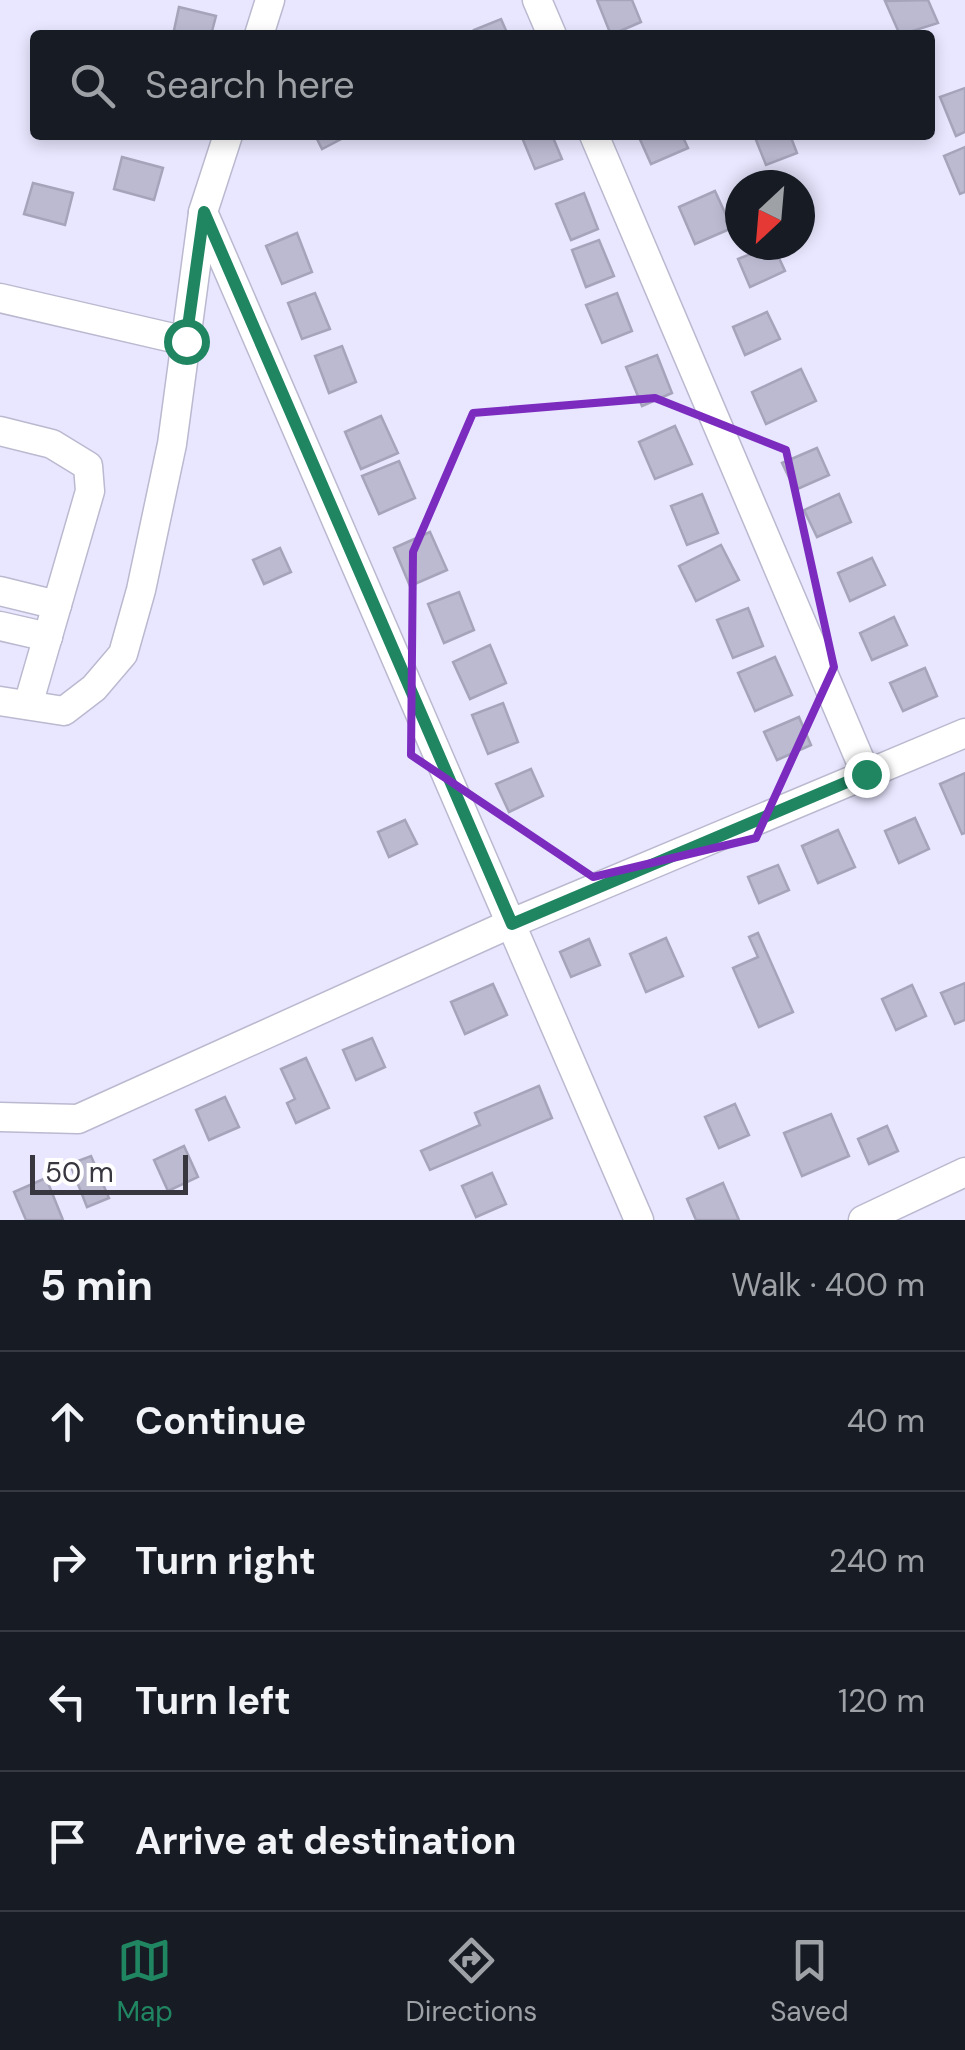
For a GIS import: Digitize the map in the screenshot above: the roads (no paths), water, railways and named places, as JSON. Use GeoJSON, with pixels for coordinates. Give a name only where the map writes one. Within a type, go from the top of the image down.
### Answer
{"type":"FeatureCollection","features":[{"type":"Feature","properties":{"kind":"street"},"geometry":{"type":"LineString","coordinates":[[261,30],[270,0]]}},
{"type":"Feature","properties":{"kind":"street"},"geometry":{"type":"LineString","coordinates":[[537,0],[550,30]]}},
{"type":"Feature","properties":{"kind":"street"},"geometry":{"type":"LineString","coordinates":[[0,701],[64,711],[94,688],[123,654],[172,444],[204,212],[226,140]]}},
{"type":"Feature","properties":{"kind":"street"},"geometry":{"type":"LineString","coordinates":[[596,140],[866,774]]}},
{"type":"Feature","properties":{"kind":"street"},"geometry":{"type":"LineString","coordinates":[[204,212],[639,1220]]}},
{"type":"Feature","properties":{"kind":"street"},"geometry":{"type":"LineString","coordinates":[[0,298],[186,341]]}},
{"type":"Feature","properties":{"kind":"street"},"geometry":{"type":"LineString","coordinates":[[0,431],[52,444],[88,466],[90,491],[28,705]]}},
{"type":"Feature","properties":{"kind":"street"},"geometry":{"type":"LineString","coordinates":[[0,591],[57,605]]}},
{"type":"Feature","properties":{"kind":"street"},"geometry":{"type":"LineString","coordinates":[[0,626],[48,637]]}},
{"type":"Feature","properties":{"kind":"street"},"geometry":{"type":"LineString","coordinates":[[0,1117],[78,1119],[512,924],[965,732]]}},
{"type":"Feature","properties":{"kind":"street"},"geometry":{"type":"LineString","coordinates":[[864,1220],[965,1172]]}}]}
